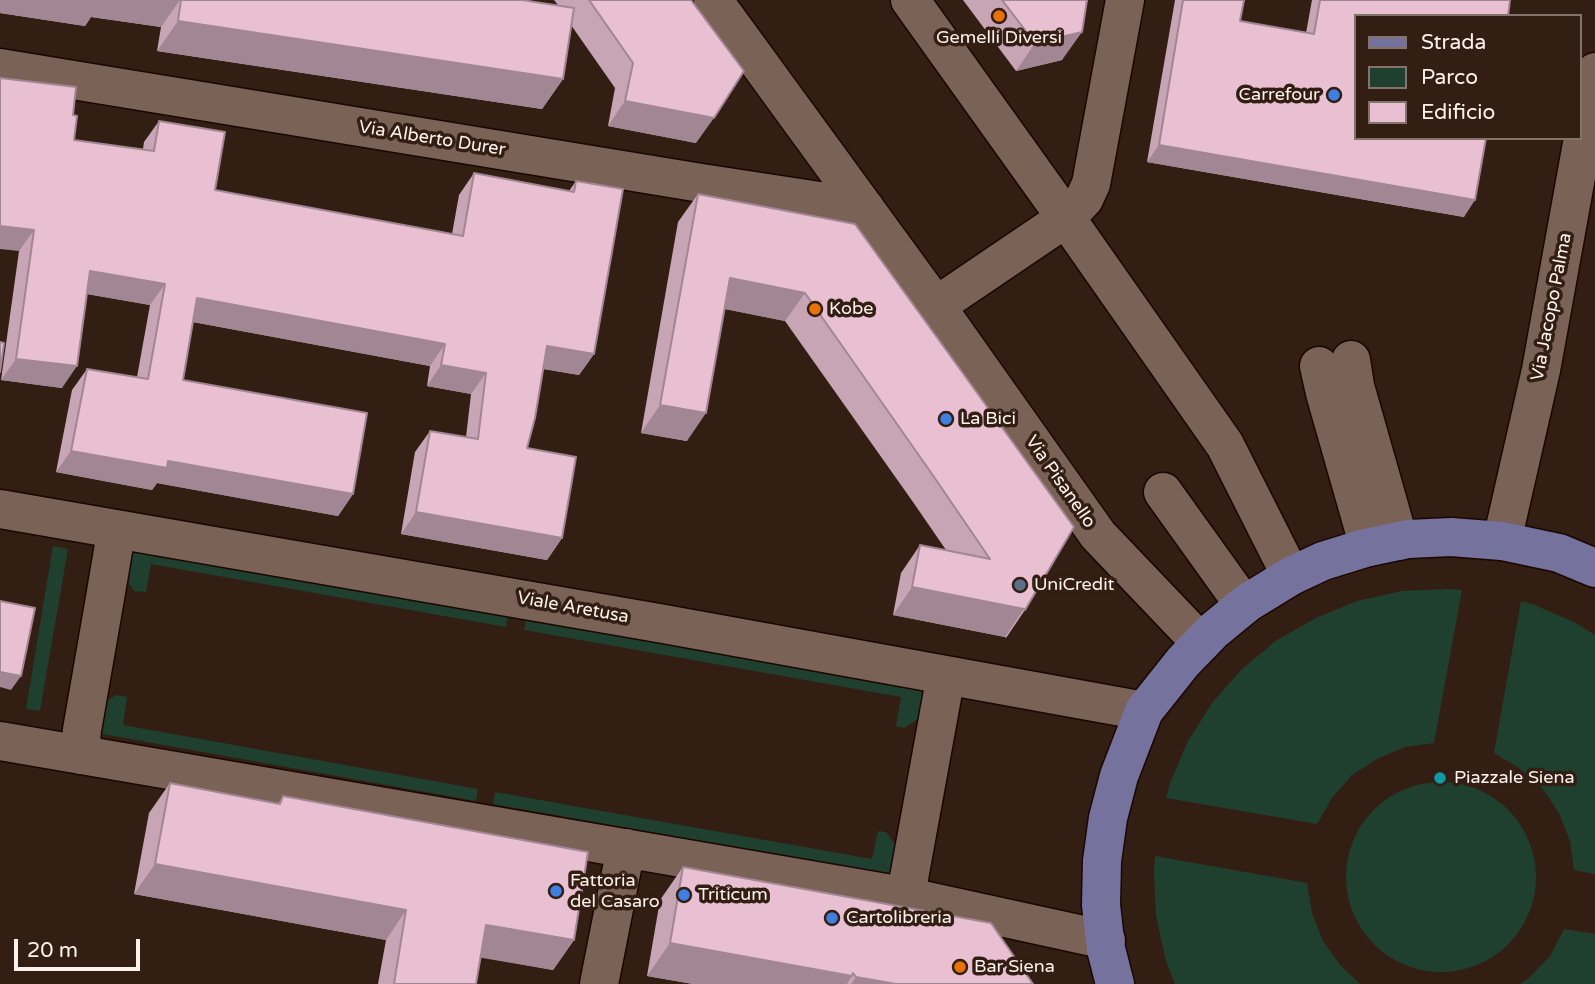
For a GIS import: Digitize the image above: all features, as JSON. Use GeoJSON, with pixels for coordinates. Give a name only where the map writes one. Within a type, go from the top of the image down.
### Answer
{"type":"FeatureCollection","features":[{"type":"Feature","properties":{"kind":"main road"},"geometry":{"type":"LineString","coordinates":[[1115,984],[1106,949],[1101,905],[1102,861],[1108,818],[1119,776],[1144,711],[1161,688],[1213,631],[1244,605],[1291,576],[1323,561],[1384,544],[1451,537],[1502,541],[1559,554],[1595,568]]}},
{"type":"Feature","properties":{"kind":"street","name":"Via Pisanello"},"geometry":{"type":"LineString","coordinates":[[713,0],[936,306],[1098,535],[1201,643]]}},
{"type":"Feature","properties":{"kind":"street"},"geometry":{"type":"LineString","coordinates":[[910,0],[1225,445],[1291,576]]}},
{"type":"Feature","properties":{"kind":"street"},"geometry":{"type":"LineString","coordinates":[[936,306],[1066,218],[1084,199],[1091,184],[1125,0]]}},
{"type":"Feature","properties":{"kind":"street","name":"Via Alberto Durer"},"geometry":{"type":"LineString","coordinates":[[0,68],[864,208]]}},
{"type":"Feature","properties":{"kind":"street","name":"Via Jacopo Palma"},"geometry":{"type":"LineString","coordinates":[[1502,541],[1541,370],[1595,72]]}},
{"type":"Feature","properties":{"kind":"street"},"geometry":{"type":"LineString","coordinates":[[1335,363],[1355,386],[1384,544]]}},
{"type":"Feature","properties":{"kind":"street"},"geometry":{"type":"LineString","coordinates":[[1163,492],[1244,605]]}},
{"type":"Feature","properties":{"kind":"street","name":"Viale Aretusa"},"geometry":{"type":"LineString","coordinates":[[0,509],[637,619],[1144,711]]}},
{"type":"Feature","properties":{"kind":"street"},"geometry":{"type":"LineString","coordinates":[[80,755],[114,545],[121,530]]}},
{"type":"Feature","properties":{"kind":"street"},"geometry":{"type":"LineString","coordinates":[[909,897],[909,878],[946,675]]}},
{"type":"Feature","properties":{"kind":"street"},"geometry":{"type":"LineString","coordinates":[[0,741],[909,897],[1106,940]]}},
{"type":"Feature","properties":{"kind":"street"},"geometry":{"type":"LineString","coordinates":[[599,984],[626,848]]}},
{"type":"Feature","properties":{"kind":"green space"},"geometry":{"type":"Polygon","coordinates":[[[53,546],[68,549],[40,711],[26,709],[53,546]]]}},
{"type":"Feature","properties":{"kind":"green space"},"geometry":{"type":"Polygon","coordinates":[[[130,548],[508,615],[506,627],[151,564],[146,592],[134,591],[125,577],[130,548]]]}},
{"type":"Feature","properties":{"kind":"green space"},"geometry":{"type":"Polygon","coordinates":[[[1462,590],[1434,743],[1405,747],[1377,759],[1352,775],[1332,798],[1317,824],[1166,798],[1188,741],[1212,703],[1242,669],[1277,640],[1316,618],[1357,601],[1402,591],[1462,590]]]}},
{"type":"Feature","properties":{"kind":"green space"},"geometry":{"type":"Polygon","coordinates":[[[1521,601],[1576,623],[1595,635],[1595,874],[1574,870],[1570,841],[1559,813],[1542,788],[1519,768],[1494,753],[1521,601]]]}},
{"type":"Feature","properties":{"kind":"green space"},"geometry":{"type":"Polygon","coordinates":[[[526,619],[926,690],[921,717],[904,728],[896,726],[901,697],[524,630],[526,619]]]}},
{"type":"Feature","properties":{"kind":"green space"},"geometry":{"type":"Polygon","coordinates":[[[116,695],[127,697],[123,725],[478,789],[476,801],[97,733],[103,703],[116,695]]]}},
{"type":"Feature","properties":{"kind":"green space"},"geometry":{"type":"Polygon","coordinates":[[[1441,782],[1477,789],[1508,810],[1529,841],[1536,877],[1529,913],[1508,944],[1477,965],[1441,972],[1405,965],[1374,944],[1353,913],[1346,877],[1353,841],[1374,810],[1405,789],[1441,782]]]}},
{"type":"Feature","properties":{"kind":"green space"},"geometry":{"type":"Polygon","coordinates":[[[495,792],[872,859],[878,831],[886,832],[898,848],[893,875],[493,804],[495,792]]]}},
{"type":"Feature","properties":{"kind":"green space"},"geometry":{"type":"Polygon","coordinates":[[[1155,856],[1307,883],[1312,913],[1323,941],[1340,965],[1360,984],[1175,984],[1166,961],[1156,916],[1155,856]]]}},
{"type":"Feature","properties":{"kind":"green space"},"geometry":{"type":"Polygon","coordinates":[[[1564,929],[1595,934],[1595,984],[1520,984],[1550,956],[1564,929]]]}},
{"type":"Feature","properties":{"kind":"building"},"geometry":{"type":"Polygon","coordinates":[[[181,0],[522,0],[574,8],[563,79],[178,21],[181,0]]]}},
{"type":"Feature","properties":{"kind":"building"},"geometry":{"type":"Polygon","coordinates":[[[589,0],[691,0],[744,71],[714,118],[625,101],[633,63],[589,0]]]}},
{"type":"Feature","properties":{"kind":"building"},"geometry":{"type":"Polygon","coordinates":[[[1002,0],[1087,0],[1082,32],[1035,43],[1002,0]]]}},
{"type":"Feature","properties":{"kind":"building"},"geometry":{"type":"Polygon","coordinates":[[[1183,0],[1244,0],[1240,21],[1314,34],[1320,0],[1510,0],[1508,14],[1354,14],[1354,140],[1486,140],[1475,200],[1159,145],[1183,0]]]}},
{"type":"Feature","properties":{"kind":"building"},"geometry":{"type":"Polygon","coordinates":[[[0,78],[76,87],[74,140],[154,151],[159,121],[225,132],[215,190],[463,236],[474,173],[574,192],[576,181],[623,189],[594,354],[547,346],[527,448],[576,457],[562,538],[416,512],[430,431],[478,439],[486,373],[441,365],[445,344],[197,298],[183,380],[367,413],[353,494],[168,461],[167,468],[71,451],[87,369],[148,379],[165,284],[90,271],[77,366],[16,359],[34,230],[0,226],[0,78]]]}},
{"type":"Feature","properties":{"kind":"building"},"geometry":{"type":"Polygon","coordinates":[[[698,194],[855,224],[1074,527],[1025,610],[912,587],[920,545],[990,559],[805,293],[730,278],[706,413],[660,405],[698,194]]]}},
{"type":"Feature","properties":{"kind":"building"},"geometry":{"type":"Polygon","coordinates":[[[0,342],[4,343],[0,372],[0,342]]]}},
{"type":"Feature","properties":{"kind":"building"},"geometry":{"type":"Polygon","coordinates":[[[0,601],[35,608],[21,676],[0,672],[0,601]]]}},
{"type":"Feature","properties":{"kind":"building"},"geometry":{"type":"Polygon","coordinates":[[[170,783],[280,804],[283,796],[588,852],[574,940],[486,925],[476,984],[394,984],[406,910],[155,864],[170,783]]]}},
{"type":"Feature","properties":{"kind":"building"},"geometry":{"type":"Polygon","coordinates":[[[683,867],[991,923],[1033,984],[896,984],[856,977],[853,973],[852,976],[670,943],[683,867]]]}},
{"type":"Feature","properties":{"kind":"place","name":"Gemelli Diversi"},"geometry":{"type":"Point","coordinates":[999,16]}},
{"type":"Feature","properties":{"kind":"place","name":"Carrefour"},"geometry":{"type":"Point","coordinates":[1334,95]}},
{"type":"Feature","properties":{"kind":"place","name":"Kobe"},"geometry":{"type":"Point","coordinates":[815,309]}},
{"type":"Feature","properties":{"kind":"place","name":"La Bici"},"geometry":{"type":"Point","coordinates":[946,419]}},
{"type":"Feature","properties":{"kind":"place","name":"UniCredit"},"geometry":{"type":"Point","coordinates":[1020,585]}},
{"type":"Feature","properties":{"kind":"place","name":"Piazzale Siena"},"geometry":{"type":"Point","coordinates":[1440,778]}},
{"type":"Feature","properties":{"kind":"place","name":"Fattoria del Casaro"},"geometry":{"type":"Point","coordinates":[556,891]}},
{"type":"Feature","properties":{"kind":"place","name":"Triticum"},"geometry":{"type":"Point","coordinates":[684,895]}},
{"type":"Feature","properties":{"kind":"place","name":"Cartolibreria"},"geometry":{"type":"Point","coordinates":[832,918]}},
{"type":"Feature","properties":{"kind":"place","name":"Bar Siena"},"geometry":{"type":"Point","coordinates":[960,967]}}]}
